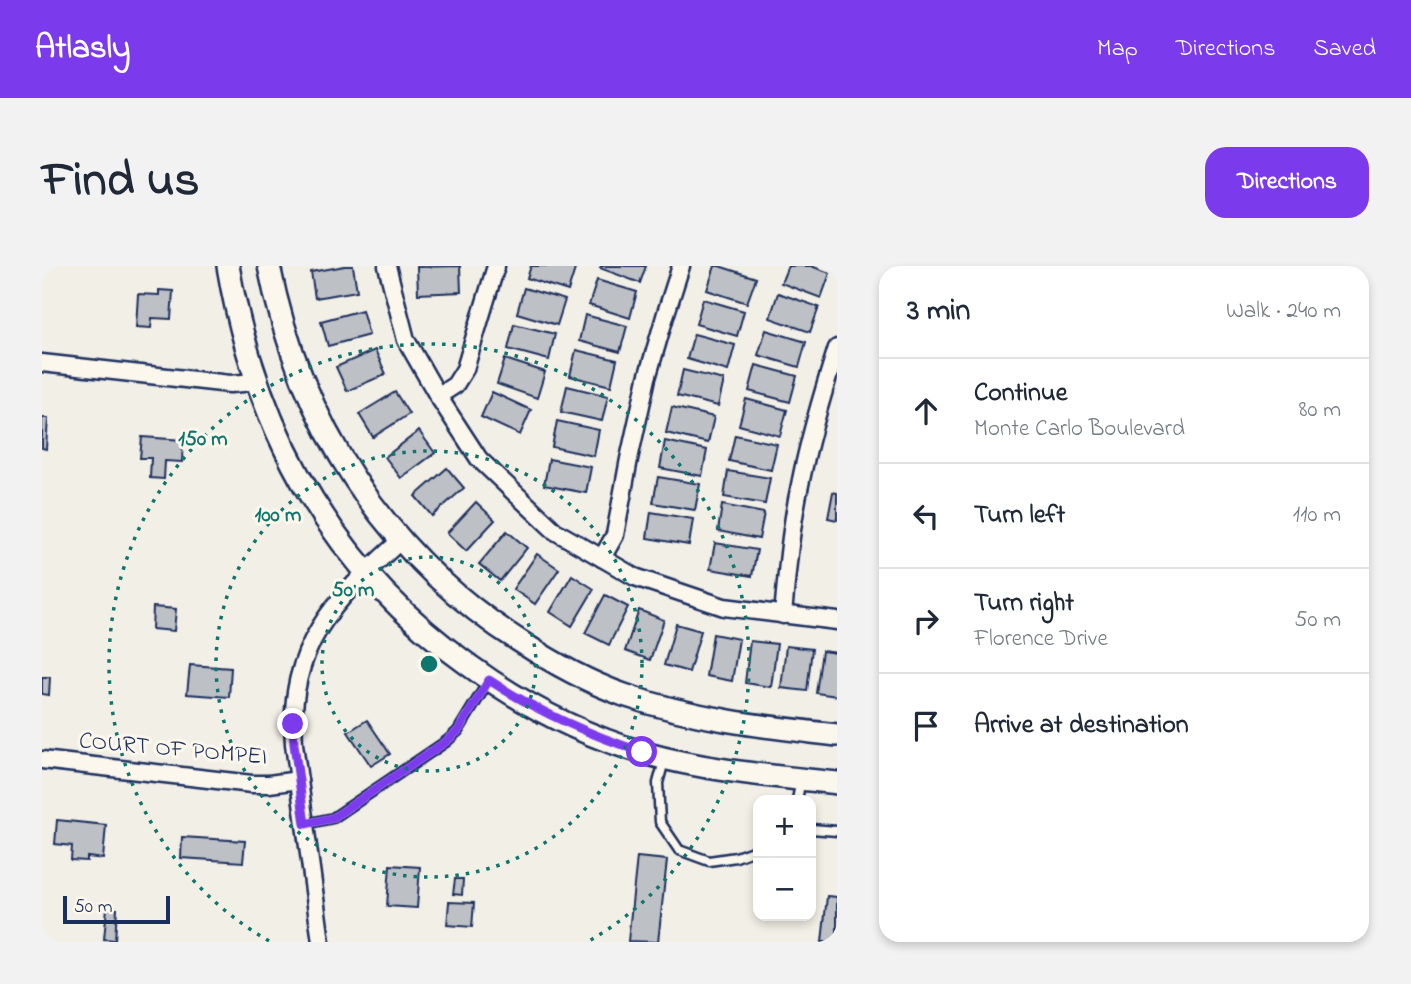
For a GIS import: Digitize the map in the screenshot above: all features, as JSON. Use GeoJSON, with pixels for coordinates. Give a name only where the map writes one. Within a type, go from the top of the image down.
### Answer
{"type":"FeatureCollection","features":[{"type":"Feature","properties":{"kind":"main road"},"geometry":{"type":"LineString","coordinates":[[228,266],[243,333],[258,380],[278,432],[304,486],[336,536],[365,572],[401,611],[429,636],[523,701],[612,742],[664,758],[799,790],[837,783]]}},
{"type":"Feature","properties":{"kind":"main road"},"geometry":{"type":"LineString","coordinates":[[269,266],[297,368],[331,440],[359,486],[401,540],[440,580],[481,615],[545,657],[596,683],[643,701],[690,715],[837,735]]}},
{"type":"Feature","properties":{"kind":"street"},"geometry":{"type":"LineString","coordinates":[[387,266],[406,340],[439,396],[479,459],[555,531],[635,577],[724,607],[837,621]]}},
{"type":"Feature","properties":{"kind":"street"},"geometry":{"type":"LineString","coordinates":[[439,396],[455,385],[465,369],[496,266]]}},
{"type":"Feature","properties":{"kind":"street"},"geometry":{"type":"LineString","coordinates":[[602,558],[615,535],[647,377],[681,266]]}},
{"type":"Feature","properties":{"kind":"street"},"geometry":{"type":"LineString","coordinates":[[783,615],[788,557],[801,481],[837,348]]}},
{"type":"Feature","properties":{"kind":"street"},"geometry":{"type":"LineString","coordinates":[[42,363],[230,384],[258,380]]}},
{"type":"Feature","properties":{"kind":"street"},"geometry":{"type":"LineString","coordinates":[[321,942],[293,724],[299,676],[322,622],[336,603],[401,540]]}},
{"type":"Feature","properties":{"kind":"street","name":"COURT OF POMPEI"},"geometry":{"type":"LineString","coordinates":[[42,760],[252,785],[299,780]]}},
{"type":"Feature","properties":{"kind":"lane"},"geometry":{"type":"LineString","coordinates":[[305,824],[333,818],[447,741],[458,731],[489,680]]}},
{"type":"Feature","properties":{"kind":"lane"},"geometry":{"type":"LineString","coordinates":[[664,758],[659,783],[660,822],[679,850],[709,861],[736,857],[753,851]]}},
{"type":"Feature","properties":{"kind":"lane"},"geometry":{"type":"LineString","coordinates":[[816,829],[837,831]]}},
{"type":"Feature","properties":{"kind":"building"},"geometry":{"type":"Polygon","coordinates":[[[353,266],[357,291],[315,298],[311,272],[353,266]]]}},
{"type":"Feature","properties":{"kind":"building"},"geometry":{"type":"Polygon","coordinates":[[[460,266],[461,292],[418,294],[417,267],[460,266]]]}},
{"type":"Feature","properties":{"kind":"building"},"geometry":{"type":"Polygon","coordinates":[[[531,266],[576,266],[568,291],[527,278],[531,266]]]}},
{"type":"Feature","properties":{"kind":"building"},"geometry":{"type":"Polygon","coordinates":[[[646,266],[640,283],[600,268],[646,266]]]}},
{"type":"Feature","properties":{"kind":"building"},"geometry":{"type":"Polygon","coordinates":[[[715,266],[756,278],[747,303],[707,290],[715,266]]]}},
{"type":"Feature","properties":{"kind":"building"},"geometry":{"type":"Polygon","coordinates":[[[788,266],[811,266],[830,273],[821,298],[781,283],[788,266]]]}},
{"type":"Feature","properties":{"kind":"building"},"geometry":{"type":"Polygon","coordinates":[[[597,280],[637,292],[630,318],[589,305],[597,280]]]}},
{"type":"Feature","properties":{"kind":"building"},"geometry":{"type":"Polygon","coordinates":[[[524,288],[565,300],[557,325],[517,313],[524,288]]]}},
{"type":"Feature","properties":{"kind":"building"},"geometry":{"type":"Polygon","coordinates":[[[159,290],[173,291],[171,319],[152,318],[151,328],[136,327],[138,294],[159,295],[159,290]]]}},
{"type":"Feature","properties":{"kind":"building"},"geometry":{"type":"Polygon","coordinates":[[[778,293],[819,307],[810,332],[770,318],[778,293]]]}},
{"type":"Feature","properties":{"kind":"building"},"geometry":{"type":"Polygon","coordinates":[[[703,299],[744,311],[737,336],[696,324],[703,299]]]}},
{"type":"Feature","properties":{"kind":"building"},"geometry":{"type":"Polygon","coordinates":[[[362,310],[369,335],[328,346],[321,321],[362,310]]]}},
{"type":"Feature","properties":{"kind":"building"},"geometry":{"type":"Polygon","coordinates":[[[585,315],[627,326],[620,352],[579,341],[585,315]]]}},
{"type":"Feature","properties":{"kind":"building"},"geometry":{"type":"Polygon","coordinates":[[[514,324],[555,334],[549,360],[508,349],[514,324]]]}},
{"type":"Feature","properties":{"kind":"building"},"geometry":{"type":"Polygon","coordinates":[[[766,330],[806,342],[799,367],[758,355],[766,330]]]}},
{"type":"Feature","properties":{"kind":"building"},"geometry":{"type":"Polygon","coordinates":[[[694,334],[735,345],[728,371],[687,359],[694,334]]]}},
{"type":"Feature","properties":{"kind":"building"},"geometry":{"type":"Polygon","coordinates":[[[375,350],[386,374],[347,391],[336,367],[375,350]]]}},
{"type":"Feature","properties":{"kind":"building"},"geometry":{"type":"Polygon","coordinates":[[[576,350],[617,360],[611,386],[570,376],[576,350]]]}},
{"type":"Feature","properties":{"kind":"building"},"geometry":{"type":"Polygon","coordinates":[[[505,359],[545,372],[537,398],[497,384],[505,359]]]}},
{"type":"Feature","properties":{"kind":"building"},"geometry":{"type":"Polygon","coordinates":[[[756,365],[797,376],[790,402],[749,391],[756,365]]]}},
{"type":"Feature","properties":{"kind":"building"},"geometry":{"type":"Polygon","coordinates":[[[683,370],[724,380],[718,406],[677,396],[683,370]]]}},
{"type":"Feature","properties":{"kind":"building"},"geometry":{"type":"Polygon","coordinates":[[[567,386],[608,396],[602,421],[561,412],[567,386]]]}},
{"type":"Feature","properties":{"kind":"building"},"geometry":{"type":"Polygon","coordinates":[[[395,392],[409,414],[373,437],[359,414],[395,392]]]}},
{"type":"Feature","properties":{"kind":"building"},"geometry":{"type":"Polygon","coordinates":[[[492,392],[531,410],[520,435],[481,417],[492,392]]]}},
{"type":"Feature","properties":{"kind":"building"},"geometry":{"type":"Polygon","coordinates":[[[746,399],[787,410],[780,436],[739,425],[746,399]]]}},
{"type":"Feature","properties":{"kind":"building"},"geometry":{"type":"Polygon","coordinates":[[[672,407],[714,417],[708,443],[666,433],[672,407]]]}},
{"type":"Feature","properties":{"kind":"building"},"geometry":{"type":"Polygon","coordinates":[[[42,418],[48,418],[46,449],[42,448],[42,418]]]}},
{"type":"Feature","properties":{"kind":"building"},"geometry":{"type":"Polygon","coordinates":[[[557,421],[599,430],[594,456],[552,447],[557,421]]]}},
{"type":"Feature","properties":{"kind":"building"},"geometry":{"type":"Polygon","coordinates":[[[419,431],[435,453],[401,478],[385,457],[419,431]]]}},
{"type":"Feature","properties":{"kind":"building"},"geometry":{"type":"Polygon","coordinates":[[[735,435],[777,444],[771,470],[729,461],[735,435]]]}},
{"type":"Feature","properties":{"kind":"building"},"geometry":{"type":"Polygon","coordinates":[[[142,437],[183,440],[182,462],[165,461],[164,479],[150,478],[151,458],[140,458],[142,437]]]}},
{"type":"Feature","properties":{"kind":"building"},"geometry":{"type":"Polygon","coordinates":[[[665,441],[707,450],[702,476],[660,468],[665,441]]]}},
{"type":"Feature","properties":{"kind":"building"},"geometry":{"type":"Polygon","coordinates":[[[549,459],[591,467],[586,493],[544,485],[549,459]]]}},
{"type":"Feature","properties":{"kind":"building"},"geometry":{"type":"Polygon","coordinates":[[[447,468],[464,488],[432,516],[415,496],[447,468]]]}},
{"type":"Feature","properties":{"kind":"building"},"geometry":{"type":"Polygon","coordinates":[[[728,471],[770,478],[765,504],[724,497],[728,471]]]}},
{"type":"Feature","properties":{"kind":"building"},"geometry":{"type":"Polygon","coordinates":[[[658,477],[700,484],[695,510],[653,503],[658,477]]]}},
{"type":"Feature","properties":{"kind":"building"},"geometry":{"type":"Polygon","coordinates":[[[833,492],[837,493],[837,520],[828,518],[833,492]]]}},
{"type":"Feature","properties":{"kind":"building"},"geometry":{"type":"Polygon","coordinates":[[[476,502],[495,520],[466,551],[447,533],[476,502]]]}},
{"type":"Feature","properties":{"kind":"building"},"geometry":{"type":"Polygon","coordinates":[[[722,505],[764,513],[759,539],[718,531],[722,505]]]}},
{"type":"Feature","properties":{"kind":"building"},"geometry":{"type":"Polygon","coordinates":[[[651,512],[693,519],[689,545],[647,538],[651,512]]]}},
{"type":"Feature","properties":{"kind":"building"},"geometry":{"type":"Polygon","coordinates":[[[507,531],[527,548],[500,581],[479,564],[507,531]]]}},
{"type":"Feature","properties":{"kind":"building"},"geometry":{"type":"Polygon","coordinates":[[[715,543],[757,550],[752,576],[710,569],[715,543]]]}},
{"type":"Feature","properties":{"kind":"building"},"geometry":{"type":"Polygon","coordinates":[[[537,554],[559,569],[535,604],[513,589],[537,554]]]}},
{"type":"Feature","properties":{"kind":"building"},"geometry":{"type":"Polygon","coordinates":[[[572,575],[594,589],[572,626],[550,612],[572,575]]]}},
{"type":"Feature","properties":{"kind":"building"},"geometry":{"type":"Polygon","coordinates":[[[605,595],[628,607],[609,645],[585,633],[605,595]]]}},
{"type":"Feature","properties":{"kind":"building"},"geometry":{"type":"Polygon","coordinates":[[[153,607],[176,609],[174,631],[152,629],[153,607]]]}},
{"type":"Feature","properties":{"kind":"building"},"geometry":{"type":"Polygon","coordinates":[[[639,610],[664,620],[650,660],[625,651],[639,610]]]}},
{"type":"Feature","properties":{"kind":"building"},"geometry":{"type":"Polygon","coordinates":[[[676,624],[701,631],[689,672],[664,665],[676,624]]]}},
{"type":"Feature","properties":{"kind":"building"},"geometry":{"type":"Polygon","coordinates":[[[713,634],[739,639],[732,681],[706,676],[713,634]]]}},
{"type":"Feature","properties":{"kind":"building"},"geometry":{"type":"Polygon","coordinates":[[[750,641],[777,644],[771,687],[745,683],[750,641]]]}},
{"type":"Feature","properties":{"kind":"building"},"geometry":{"type":"Polygon","coordinates":[[[786,646],[812,649],[807,691],[781,688],[786,646]]]}},
{"type":"Feature","properties":{"kind":"building"},"geometry":{"type":"Polygon","coordinates":[[[822,651],[837,653],[837,696],[816,693],[822,651]]]}},
{"type":"Feature","properties":{"kind":"building"},"geometry":{"type":"Polygon","coordinates":[[[190,665],[231,668],[229,697],[187,694],[190,665]]]}},
{"type":"Feature","properties":{"kind":"building"},"geometry":{"type":"Polygon","coordinates":[[[42,677],[50,677],[49,695],[42,694],[42,677]]]}},
{"type":"Feature","properties":{"kind":"building"},"geometry":{"type":"Polygon","coordinates":[[[367,720],[390,754],[371,766],[348,732],[367,720]]]}},
{"type":"Feature","properties":{"kind":"building"},"geometry":{"type":"Polygon","coordinates":[[[57,820],[106,825],[103,859],[87,857],[87,861],[71,860],[72,846],[55,844],[57,820]]]}},
{"type":"Feature","properties":{"kind":"building"},"geometry":{"type":"Polygon","coordinates":[[[182,837],[245,841],[243,862],[181,858],[182,837]]]}},
{"type":"Feature","properties":{"kind":"building"},"geometry":{"type":"Polygon","coordinates":[[[637,857],[667,860],[658,942],[628,941],[637,857]]]}},
{"type":"Feature","properties":{"kind":"building"},"geometry":{"type":"Polygon","coordinates":[[[390,865],[420,867],[417,908],[387,906],[390,865]]]}},
{"type":"Feature","properties":{"kind":"building"},"geometry":{"type":"Polygon","coordinates":[[[455,879],[463,879],[462,895],[453,894],[455,879]]]}},
{"type":"Feature","properties":{"kind":"building"},"geometry":{"type":"Polygon","coordinates":[[[827,896],[837,897],[837,942],[822,942],[827,896]]]}},
{"type":"Feature","properties":{"kind":"building"},"geometry":{"type":"Polygon","coordinates":[[[449,902],[474,903],[472,927],[447,925],[449,902]]]}},
{"type":"Feature","properties":{"kind":"building"},"geometry":{"type":"Polygon","coordinates":[[[107,908],[117,909],[115,940],[104,939],[107,908]]]}},
{"type":"Feature","properties":{"kind":"route"},"geometry":{"type":"LineString","coordinates":[[293,724],[305,824],[333,818],[454,736],[489,680],[542,712],[642,752]]}}]}
